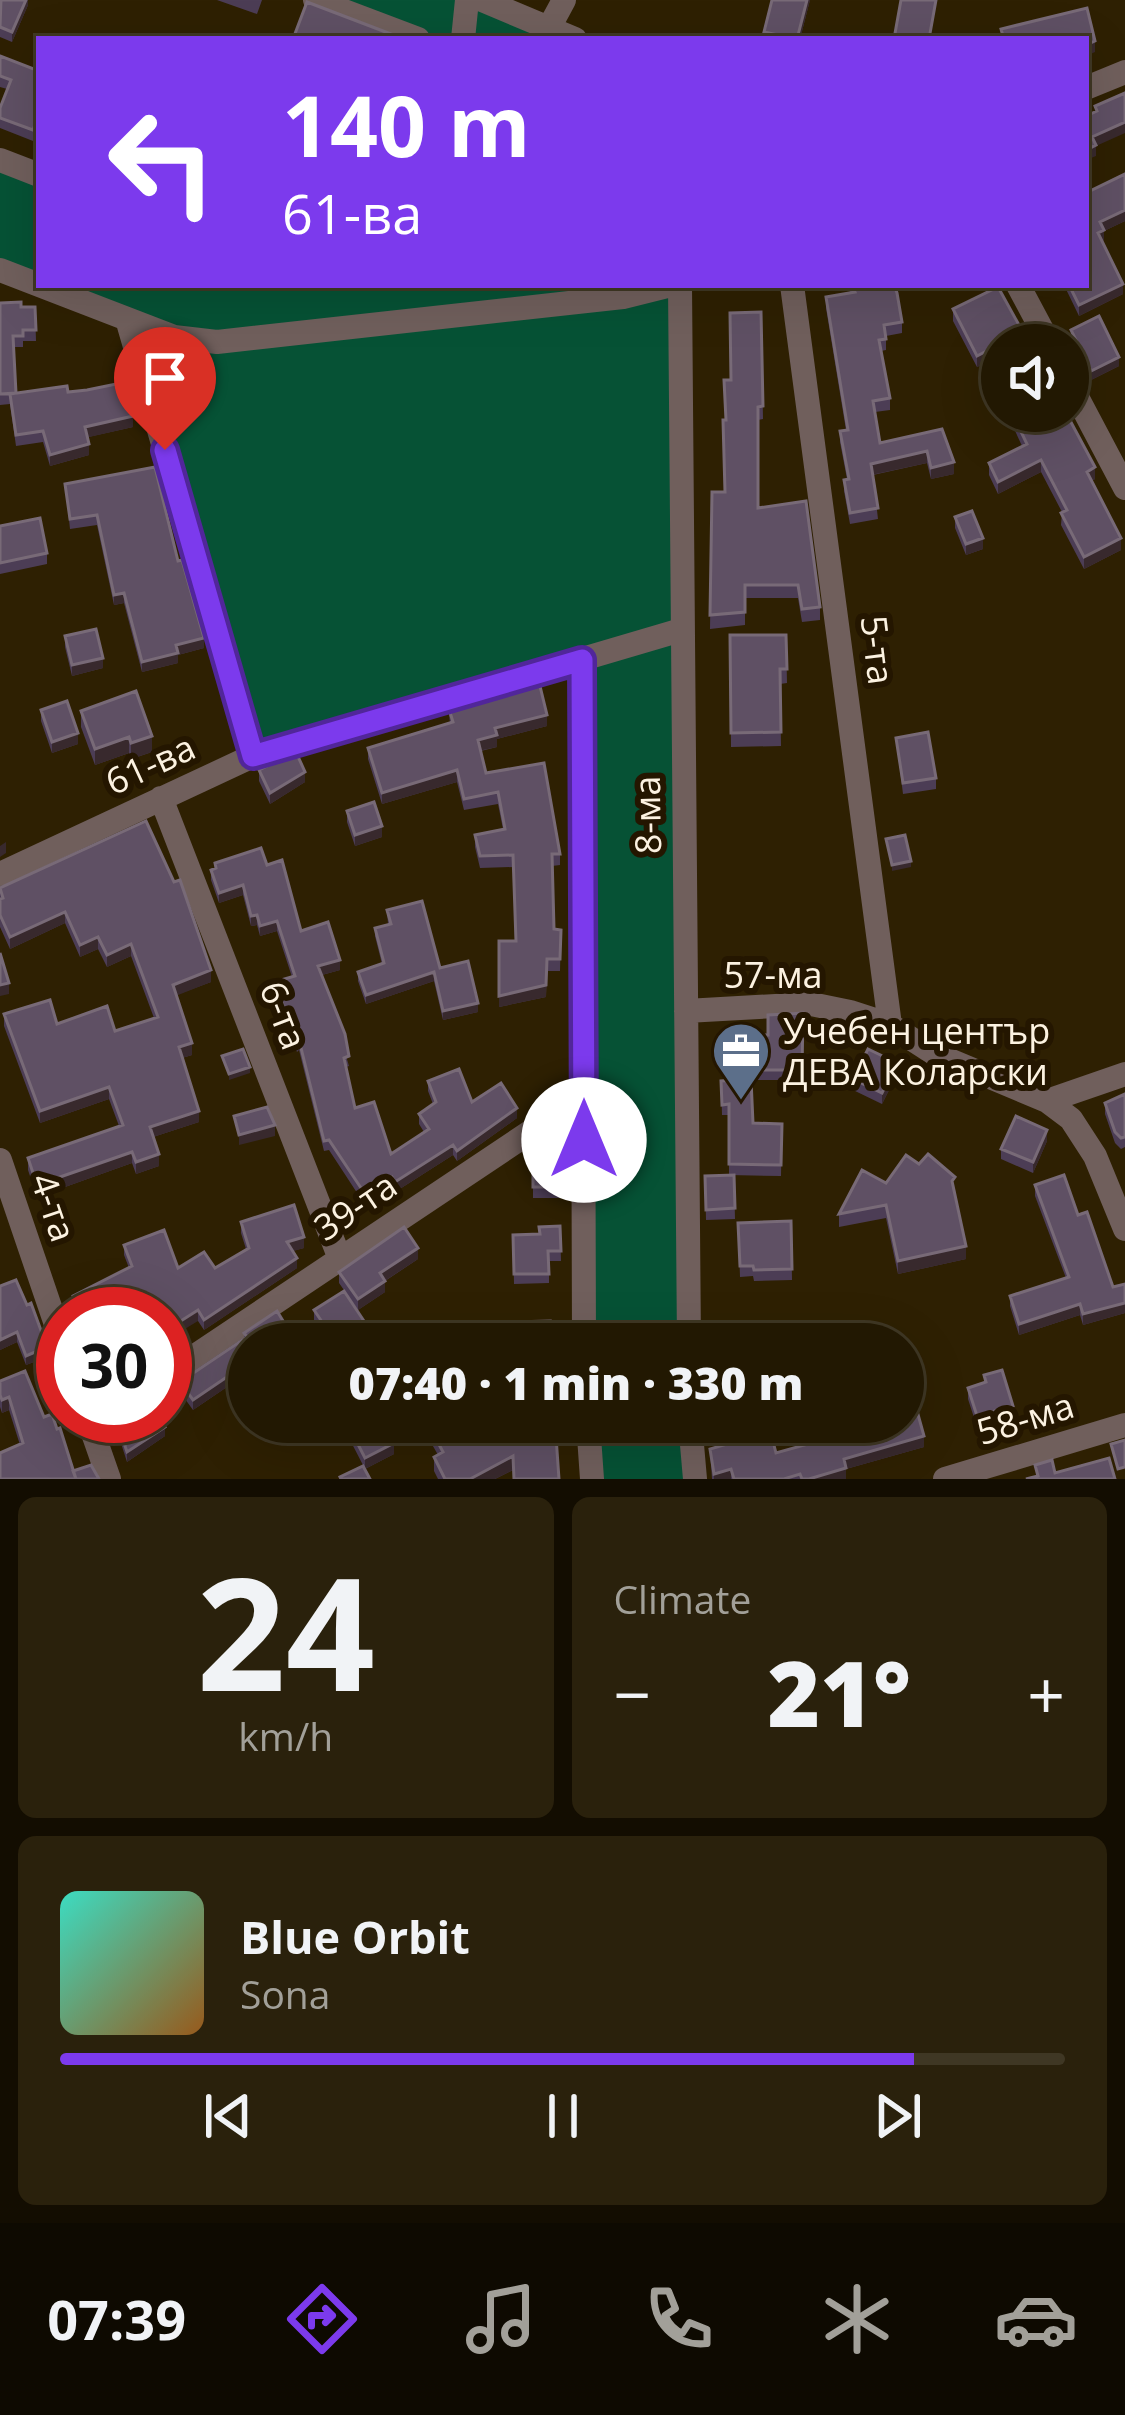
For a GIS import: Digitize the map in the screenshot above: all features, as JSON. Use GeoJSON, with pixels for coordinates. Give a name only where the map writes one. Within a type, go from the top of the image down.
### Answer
{"type":"FeatureCollection","features":[{"type":"Feature","properties":{"kind":"street"},"geometry":{"type":"LineString","coordinates":[[315,0],[410,36]]}},
{"type":"Feature","properties":{"kind":"street"},"geometry":{"type":"LineString","coordinates":[[463,36],[466,0]]}},
{"type":"Feature","properties":{"kind":"street"},"geometry":{"type":"LineString","coordinates":[[482,0],[568,36]]}},
{"type":"Feature","properties":{"kind":"street"},"geometry":{"type":"LineString","coordinates":[[550,26],[564,0]]}},
{"type":"Feature","properties":{"kind":"street"},"geometry":{"type":"LineString","coordinates":[[1089,87],[1125,72]]}},
{"type":"Feature","properties":{"kind":"street"},"geometry":{"type":"LineString","coordinates":[[0,160],[36,174]]}},
{"type":"Feature","properties":{"kind":"street"},"geometry":{"type":"LineString","coordinates":[[0,270],[36,284]]}},
{"type":"Feature","properties":{"kind":"street"},"geometry":{"type":"LineString","coordinates":[[46,288],[174,337],[217,342],[622,297],[658,288]]}},
{"type":"Feature","properties":{"kind":"street","name":"8-ма"},"geometry":{"type":"LineString","coordinates":[[680,288],[689,1323]]}},
{"type":"Feature","properties":{"kind":"street","name":"5-та"},"geometry":{"type":"LineString","coordinates":[[792,288],[890,1025]]}},
{"type":"Feature","properties":{"kind":"street"},"geometry":{"type":"LineString","coordinates":[[1020,288],[1039,324]]}},
{"type":"Feature","properties":{"kind":"street"},"geometry":{"type":"LineString","coordinates":[[127,320],[253,756]]}},
{"type":"Feature","properties":{"kind":"street"},"geometry":{"type":"LineString","coordinates":[[1089,420],[1125,488]]}},
{"type":"Feature","properties":{"kind":"street","name":"61-ва"},"geometry":{"type":"LineString","coordinates":[[0,874],[253,756],[681,630]]}},
{"type":"Feature","properties":{"kind":"street","name":"8-ма"},"geometry":{"type":"LineString","coordinates":[[582,660],[584,1323]]}},
{"type":"Feature","properties":{"kind":"street","name":"6-та"},"geometry":{"type":"LineString","coordinates":[[161,798],[340,1259]]}},
{"type":"Feature","properties":{"kind":"street","name":"57-ма"},"geometry":{"type":"LineString","coordinates":[[686,1012],[811,1004],[890,1025],[935,1054],[1047,1101],[1071,1120],[1095,1156],[1125,1229]]}},
{"type":"Feature","properties":{"kind":"street"},"geometry":{"type":"LineString","coordinates":[[1047,1101],[1125,1074]]}},
{"type":"Feature","properties":{"kind":"street","name":"39-та"},"geometry":{"type":"LineString","coordinates":[[192,1358],[584,1096]]}},
{"type":"Feature","properties":{"kind":"street","name":"4-та"},"geometry":{"type":"LineString","coordinates":[[0,1160],[43,1287]]}},
{"type":"Feature","properties":{"kind":"street","name":"58-ма"},"geometry":{"type":"LineString","coordinates":[[945,1479],[1125,1425]]}},
{"type":"Feature","properties":{"kind":"street"},"geometry":{"type":"LineString","coordinates":[[100,1443],[109,1479]]}},
{"type":"Feature","properties":{"kind":"street"},"geometry":{"type":"LineString","coordinates":[[589,1443],[592,1479]]}},
{"type":"Feature","properties":{"kind":"street"},"geometry":{"type":"LineString","coordinates":[[692,1443],[695,1479]]}},
{"type":"Feature","properties":{"kind":"green space"},"geometry":{"type":"Polygon","coordinates":[[[315,0],[480,0],[568,36],[410,36],[315,0]]]}},
{"type":"Feature","properties":{"kind":"green space"},"geometry":{"type":"Polygon","coordinates":[[[0,160],[36,174],[36,284],[0,270],[0,160]]]}},
{"type":"Feature","properties":{"kind":"green space"},"geometry":{"type":"Polygon","coordinates":[[[46,288],[680,288],[689,1323],[584,1323],[582,661],[253,756],[127,320],[46,288]]]}},
{"type":"Feature","properties":{"kind":"green space"},"geometry":{"type":"Polygon","coordinates":[[[589,1443],[692,1443],[695,1479],[592,1479],[589,1443]]]}},
{"type":"Feature","properties":{"kind":"building"},"geometry":{"type":"Polygon","coordinates":[[[1,0],[26,0],[12,32],[0,27],[1,0]]]}},
{"type":"Feature","properties":{"kind":"building"},"geometry":{"type":"Polygon","coordinates":[[[772,0],[807,0],[798,36],[764,32],[772,0]]]}},
{"type":"Feature","properties":{"kind":"building"},"geometry":{"type":"Polygon","coordinates":[[[901,0],[936,0],[930,36],[895,36],[901,0]]]}},
{"type":"Feature","properties":{"kind":"building"},"geometry":{"type":"Polygon","coordinates":[[[307,2],[396,36],[294,36],[307,2]]]}},
{"type":"Feature","properties":{"kind":"building"},"geometry":{"type":"Polygon","coordinates":[[[1087,8],[1095,41],[1089,44],[1089,36],[1003,36],[1001,29],[1087,8]]]}},
{"type":"Feature","properties":{"kind":"building"},"geometry":{"type":"Polygon","coordinates":[[[0,56],[36,70],[33,130],[0,118],[11,80],[0,76],[0,56]]]}},
{"type":"Feature","properties":{"kind":"building"},"geometry":{"type":"Polygon","coordinates":[[[1125,93],[1125,122],[1092,137],[1096,145],[1089,148],[1089,115],[1097,111],[1095,106],[1125,93]]]}},
{"type":"Feature","properties":{"kind":"building"},"geometry":{"type":"Polygon","coordinates":[[[1125,174],[1125,210],[1100,222],[1104,230],[1098,233],[1123,284],[1079,305],[1070,288],[1089,288],[1089,192],[1125,174]]]}},
{"type":"Feature","properties":{"kind":"building"},"geometry":{"type":"Polygon","coordinates":[[[853,288],[895,288],[902,322],[884,325],[886,339],[879,340],[890,398],[873,401],[880,443],[942,429],[954,462],[931,468],[927,451],[871,464],[878,508],[850,513],[840,431],[848,430],[826,297],[855,292],[853,288]]]}},
{"type":"Feature","properties":{"kind":"building"},"geometry":{"type":"Polygon","coordinates":[[[999,288],[1018,324],[981,324],[981,354],[977,356],[953,309],[999,288]]]}},
{"type":"Feature","properties":{"kind":"building"},"geometry":{"type":"Polygon","coordinates":[[[21,302],[21,307],[35,307],[36,330],[13,336],[16,393],[0,394],[0,303],[21,302]]]}},
{"type":"Feature","properties":{"kind":"building"},"geometry":{"type":"Polygon","coordinates":[[[761,312],[758,508],[806,501],[820,607],[802,609],[798,585],[745,585],[745,612],[710,615],[712,492],[725,492],[724,380],[731,380],[730,313],[761,312]]]}},
{"type":"Feature","properties":{"kind":"building"},"geometry":{"type":"Polygon","coordinates":[[[1099,316],[1119,357],[1091,371],[1089,324],[1083,324],[1099,316]]]}},
{"type":"Feature","properties":{"kind":"building"},"geometry":{"type":"Polygon","coordinates":[[[126,382],[133,416],[85,427],[89,444],[50,455],[43,431],[16,435],[10,394],[67,386],[68,392],[126,382]]]}},
{"type":"Feature","properties":{"kind":"building"},"geometry":{"type":"Polygon","coordinates":[[[1021,432],[1076,432],[1095,467],[1087,472],[1121,538],[1084,557],[1041,460],[998,482],[989,463],[1027,444],[1021,432]]]}},
{"type":"Feature","properties":{"kind":"building"},"geometry":{"type":"Polygon","coordinates":[[[155,467],[178,561],[182,560],[204,638],[176,645],[178,653],[142,662],[124,593],[114,595],[97,515],[70,519],[65,484],[155,467]]]}},
{"type":"Feature","properties":{"kind":"building"},"geometry":{"type":"Polygon","coordinates":[[[972,511],[983,538],[966,544],[955,517],[972,511]]]}},
{"type":"Feature","properties":{"kind":"building"},"geometry":{"type":"Polygon","coordinates":[[[40,518],[47,553],[0,563],[0,526],[40,518]]]}},
{"type":"Feature","properties":{"kind":"building"},"geometry":{"type":"Polygon","coordinates":[[[96,629],[103,658],[72,665],[65,636],[96,629]]]}},
{"type":"Feature","properties":{"kind":"building"},"geometry":{"type":"Polygon","coordinates":[[[730,635],[786,635],[787,669],[780,669],[781,732],[731,733],[730,635]]]}},
{"type":"Feature","properties":{"kind":"building"},"geometry":{"type":"Polygon","coordinates":[[[539,682],[547,715],[495,728],[497,735],[478,740],[486,773],[544,763],[560,854],[552,854],[554,929],[561,930],[560,959],[547,959],[546,985],[499,996],[499,941],[516,941],[513,855],[480,856],[475,835],[505,829],[498,792],[464,799],[457,770],[382,793],[368,748],[453,722],[448,706],[539,682]]]}},
{"type":"Feature","properties":{"kind":"building"},"geometry":{"type":"Polygon","coordinates":[[[136,691],[152,736],[131,743],[129,737],[95,749],[81,711],[136,691]]]}},
{"type":"Feature","properties":{"kind":"building"},"geometry":{"type":"Polygon","coordinates":[[[67,701],[78,733],[52,742],[41,710],[67,701]]]}},
{"type":"Feature","properties":{"kind":"building"},"geometry":{"type":"Polygon","coordinates":[[[928,732],[936,778],[903,783],[896,738],[928,732]]]}},
{"type":"Feature","properties":{"kind":"building"},"geometry":{"type":"Polygon","coordinates":[[[296,752],[305,772],[270,793],[259,770],[296,752]]]}},
{"type":"Feature","properties":{"kind":"building"},"geometry":{"type":"Polygon","coordinates":[[[374,802],[382,826],[355,835],[347,811],[374,802]]]}},
{"type":"Feature","properties":{"kind":"building"},"geometry":{"type":"Polygon","coordinates":[[[146,821],[174,882],[180,880],[211,970],[173,985],[192,1043],[179,1047],[199,1111],[150,1127],[159,1154],[136,1162],[132,1152],[37,1185],[28,1158],[123,1125],[109,1087],[40,1111],[4,1014],[50,1000],[57,1024],[107,1006],[115,1031],[158,1017],[131,944],[107,955],[98,937],[80,945],[65,912],[10,937],[0,915],[0,888],[146,821]]]}},
{"type":"Feature","properties":{"kind":"building"},"geometry":{"type":"Polygon","coordinates":[[[905,835],[911,861],[892,865],[886,839],[905,835]]]}},
{"type":"Feature","properties":{"kind":"building"},"geometry":{"type":"Polygon","coordinates":[[[261,848],[267,865],[282,860],[301,931],[328,922],[340,960],[318,966],[345,1034],[349,1056],[344,1058],[355,1108],[374,1102],[391,1154],[429,1129],[419,1114],[436,1102],[428,1081],[459,1069],[472,1102],[501,1083],[517,1108],[457,1151],[453,1145],[395,1182],[392,1177],[365,1194],[329,1140],[324,1141],[299,1040],[274,982],[295,976],[277,921],[260,926],[257,915],[251,916],[243,885],[219,893],[211,870],[215,863],[261,848]]]}},
{"type":"Feature","properties":{"kind":"building"},"geometry":{"type":"Polygon","coordinates":[[[422,901],[440,968],[468,961],[478,1003],[443,1011],[434,972],[366,995],[358,972],[384,963],[375,928],[391,924],[387,910],[422,901]]]}},
{"type":"Feature","properties":{"kind":"building"},"geometry":{"type":"Polygon","coordinates":[[[0,953],[9,983],[0,985],[0,953]]]}},
{"type":"Feature","properties":{"kind":"building"},"geometry":{"type":"Polygon","coordinates":[[[803,1013],[802,1070],[752,1070],[753,1035],[768,1035],[768,1015],[803,1013]]]}},
{"type":"Feature","properties":{"kind":"building"},"geometry":{"type":"Polygon","coordinates":[[[243,1049],[250,1067],[229,1074],[222,1056],[243,1049]]]}},
{"type":"Feature","properties":{"kind":"building"},"geometry":{"type":"Polygon","coordinates":[[[868,1049],[897,1063],[882,1093],[853,1079],[868,1049]]]}},
{"type":"Feature","properties":{"kind":"building"},"geometry":{"type":"Polygon","coordinates":[[[751,1079],[753,1123],[782,1124],[781,1165],[729,1164],[729,1104],[722,1105],[721,1081],[751,1079]]]}},
{"type":"Feature","properties":{"kind":"building"},"geometry":{"type":"Polygon","coordinates":[[[1125,1094],[1125,1137],[1121,1138],[1105,1103],[1125,1094]]]}},
{"type":"Feature","properties":{"kind":"building"},"geometry":{"type":"Polygon","coordinates":[[[267,1107],[275,1125],[239,1135],[234,1116],[267,1107]]]}},
{"type":"Feature","properties":{"kind":"building"},"geometry":{"type":"Polygon","coordinates":[[[1016,1116],[1047,1130],[1033,1162],[1001,1149],[1016,1116]]]}},
{"type":"Feature","properties":{"kind":"building"},"geometry":{"type":"Polygon","coordinates":[[[546,1130],[563,1135],[563,1187],[533,1187],[533,1159],[524,1145],[546,1130]]]}},
{"type":"Feature","properties":{"kind":"building"},"geometry":{"type":"Polygon","coordinates":[[[928,1154],[955,1177],[966,1246],[898,1261],[886,1205],[839,1214],[862,1170],[886,1183],[906,1155],[919,1164],[928,1154]]]}},
{"type":"Feature","properties":{"kind":"building"},"geometry":{"type":"Polygon","coordinates":[[[734,1175],[735,1208],[706,1210],[705,1176],[734,1175]]]}},
{"type":"Feature","properties":{"kind":"building"},"geometry":{"type":"Polygon","coordinates":[[[1064,1175],[1078,1215],[1087,1212],[1113,1287],[1125,1284],[1125,1303],[1083,1314],[1080,1304],[1019,1324],[1010,1296],[1069,1277],[1035,1185],[1064,1175]]]}},
{"type":"Feature","properties":{"kind":"building"},"geometry":{"type":"Polygon","coordinates":[[[294,1205],[304,1237],[287,1242],[297,1258],[204,1320],[198,1310],[192,1314],[192,1287],[91,1287],[132,1266],[124,1245],[164,1230],[178,1268],[204,1252],[215,1268],[249,1248],[241,1222],[294,1205]]]}},
{"type":"Feature","properties":{"kind":"building"},"geometry":{"type":"Polygon","coordinates":[[[791,1221],[792,1269],[740,1266],[738,1223],[791,1221]]]}},
{"type":"Feature","properties":{"kind":"building"},"geometry":{"type":"Polygon","coordinates":[[[560,1226],[561,1251],[548,1251],[549,1274],[514,1274],[513,1235],[540,1234],[539,1227],[560,1226]]]}},
{"type":"Feature","properties":{"kind":"building"},"geometry":{"type":"Polygon","coordinates":[[[404,1227],[418,1248],[380,1273],[385,1281],[358,1299],[339,1272],[404,1227]]]}},
{"type":"Feature","properties":{"kind":"building"},"geometry":{"type":"Polygon","coordinates":[[[16,1280],[27,1305],[31,1303],[36,1352],[26,1356],[17,1332],[0,1340],[0,1286],[16,1280]]]}},
{"type":"Feature","properties":{"kind":"building"},"geometry":{"type":"Polygon","coordinates":[[[344,1291],[365,1323],[323,1323],[314,1310],[344,1291]]]}},
{"type":"Feature","properties":{"kind":"building"},"geometry":{"type":"Polygon","coordinates":[[[277,1311],[284,1323],[259,1323],[277,1311]]]}},
{"type":"Feature","properties":{"kind":"building"},"geometry":{"type":"Polygon","coordinates":[[[228,1350],[228,1376],[193,1400],[192,1374],[228,1350]]]}},
{"type":"Feature","properties":{"kind":"building"},"geometry":{"type":"Polygon","coordinates":[[[1002,1370],[1013,1406],[977,1416],[968,1388],[986,1382],[984,1375],[1002,1370]]]}},
{"type":"Feature","properties":{"kind":"building"},"geometry":{"type":"Polygon","coordinates":[[[25,1371],[36,1398],[36,1443],[65,1443],[76,1479],[0,1479],[0,1453],[23,1443],[9,1397],[2,1400],[0,1395],[0,1381],[25,1371]]]}},
{"type":"Feature","properties":{"kind":"building"},"geometry":{"type":"Polygon","coordinates":[[[1125,1440],[1125,1467],[1118,1469],[1111,1444],[1125,1440]]]}},
{"type":"Feature","properties":{"kind":"building"},"geometry":{"type":"Polygon","coordinates":[[[357,1443],[394,1443],[365,1458],[357,1443]]]}},
{"type":"Feature","properties":{"kind":"building"},"geometry":{"type":"Polygon","coordinates":[[[438,1443],[556,1443],[559,1479],[514,1479],[513,1456],[470,1479],[445,1479],[434,1457],[443,1452],[438,1443]]]}},
{"type":"Feature","properties":{"kind":"building"},"geometry":{"type":"Polygon","coordinates":[[[731,1443],[773,1443],[776,1453],[812,1443],[900,1443],[844,1459],[846,1468],[809,1479],[800,1474],[784,1479],[734,1479],[731,1469],[714,1474],[710,1449],[731,1443]]]}},
{"type":"Feature","properties":{"kind":"building"},"geometry":{"type":"Polygon","coordinates":[[[1109,1458],[1115,1479],[1026,1479],[1038,1476],[1035,1465],[1052,1460],[1055,1473],[1109,1458]]]}},
{"type":"Feature","properties":{"kind":"building"},"geometry":{"type":"Polygon","coordinates":[[[91,1465],[99,1479],[76,1479],[73,1471],[91,1465]]]}},
{"type":"Feature","properties":{"kind":"building"},"geometry":{"type":"Polygon","coordinates":[[[363,1466],[370,1479],[341,1479],[340,1477],[363,1466]]]}},
{"type":"Feature","properties":{"kind":"place","name":"Учебен център ДЕВА Коларски"},"geometry":{"type":"Point","coordinates":[741,1102]}},
{"type":"Feature","properties":{"kind":"route"},"geometry":{"type":"LineString","coordinates":[[165,450],[253,756],[582,660],[584,1140]]}}]}
